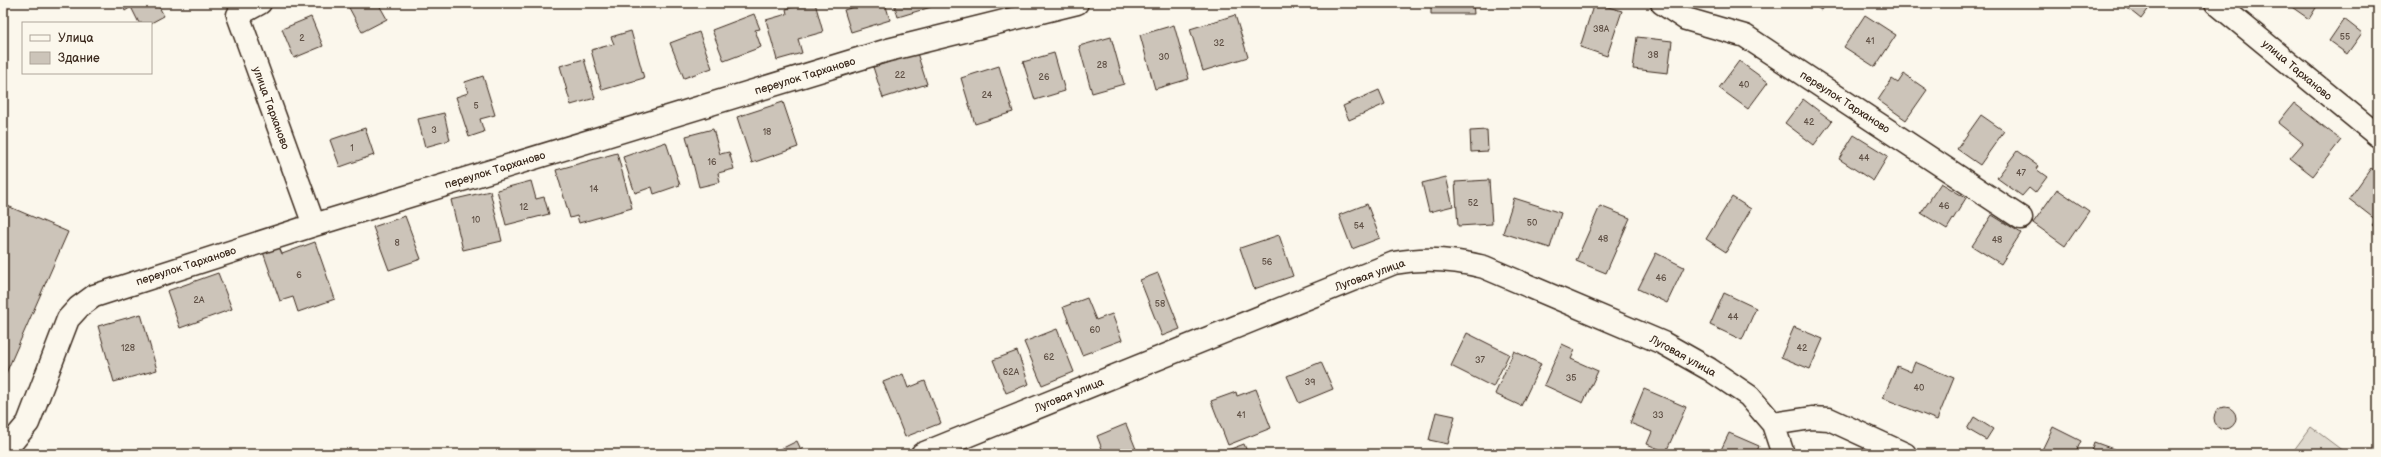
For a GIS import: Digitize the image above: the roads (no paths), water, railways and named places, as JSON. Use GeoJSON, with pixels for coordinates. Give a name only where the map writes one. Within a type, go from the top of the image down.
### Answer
{"type":"FeatureCollection","features":[{"type":"Feature","properties":{"kind":"street","name":"улица Тарханово"},"geometry":{"type":"LineString","coordinates":[[260,3],[238,15],[314,225]]}},
{"type":"Feature","properties":{"kind":"street","name":"переулок Тарханово"},"geometry":{"type":"LineString","coordinates":[[3,453],[28,424],[68,319],[79,306],[94,296],[314,225],[888,50],[1077,3]]}},
{"type":"Feature","properties":{"kind":"street","name":"переулок Тарханово"},"geometry":{"type":"LineString","coordinates":[[1662,3],[1686,19],[1745,36],[2021,218]]}},
{"type":"Feature","properties":{"kind":"street","name":"улица Тарханово"},"geometry":{"type":"LineString","coordinates":[[2216,3],[2378,136]]}},
{"type":"Feature","properties":{"kind":"street","name":"Луговая улица"},"geometry":{"type":"LineString","coordinates":[[922,454],[1394,263],[1417,259],[1460,261],[1484,267],[1663,343],[1710,369],[1749,396],[1773,424],[1783,454]]}},
{"type":"Feature","properties":{"kind":"street"},"geometry":{"type":"LineString","coordinates":[[1773,424],[1812,418],[1829,419],[1904,454]]}}]}
